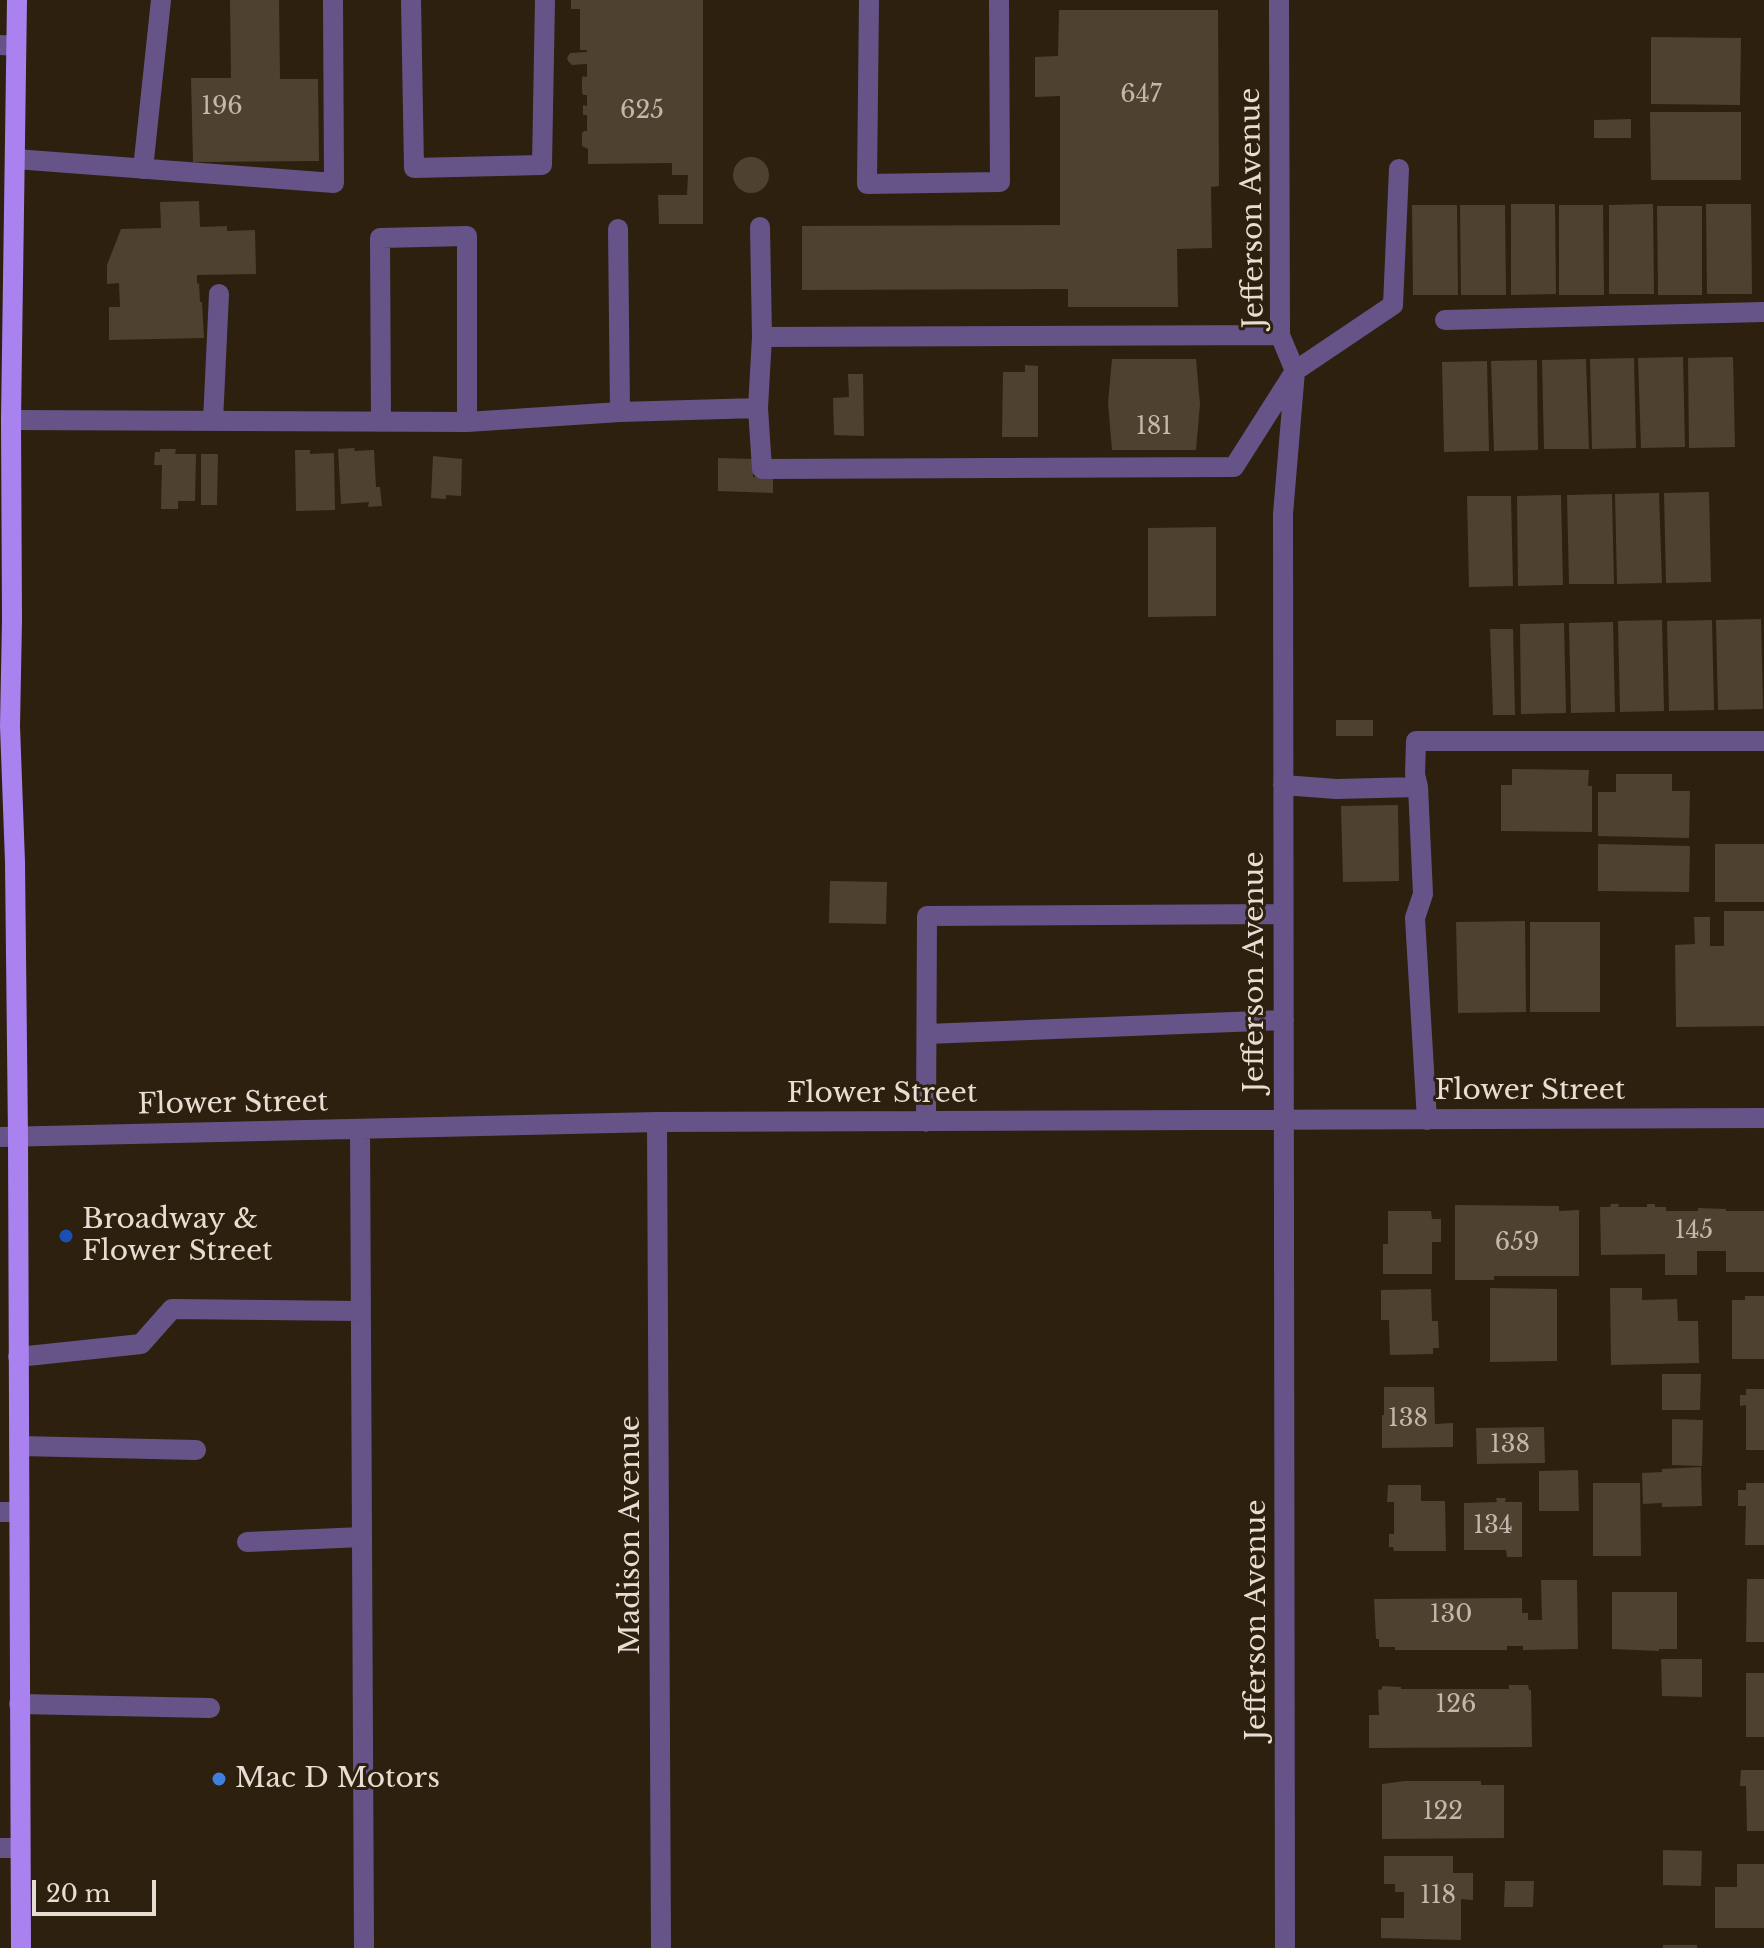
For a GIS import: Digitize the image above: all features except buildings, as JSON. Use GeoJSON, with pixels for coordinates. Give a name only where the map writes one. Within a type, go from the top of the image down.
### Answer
{"type":"FeatureCollection","features":[{"type":"Feature","properties":{"kind":"main road"},"geometry":{"type":"LineString","coordinates":[[17,0],[8,45],[15,159],[7,223],[6,391],[11,420],[5,726],[9,1137],[19,1446],[10,1512],[19,1704],[10,1848],[21,1948]]}},
{"type":"Feature","properties":{"kind":"street"},"geometry":{"type":"LineString","coordinates":[[143,169],[161,0]]}},
{"type":"Feature","properties":{"kind":"street"},"geometry":{"type":"LineString","coordinates":[[15,159],[334,183],[333,0]]}},
{"type":"Feature","properties":{"kind":"street"},"geometry":{"type":"LineString","coordinates":[[411,0],[414,168],[542,165],[545,0]]}},
{"type":"Feature","properties":{"kind":"street"},"geometry":{"type":"LineString","coordinates":[[869,0],[867,184],[1000,182],[999,0]]}},
{"type":"Feature","properties":{"kind":"street","name":"Jefferson Avenue"},"geometry":{"type":"LineString","coordinates":[[1279,0],[1280,335],[1295,371],[1283,514],[1285,1948]]}},
{"type":"Feature","properties":{"kind":"street"},"geometry":{"type":"LineString","coordinates":[[760,227],[762,337],[758,408],[762,469],[1234,467],[1295,371],[1393,305],[1399,169]]}},
{"type":"Feature","properties":{"kind":"street"},"geometry":{"type":"LineString","coordinates":[[618,229],[620,412]]}},
{"type":"Feature","properties":{"kind":"street"},"geometry":{"type":"LineString","coordinates":[[381,422],[380,238],[467,236],[467,422]]}},
{"type":"Feature","properties":{"kind":"street"},"geometry":{"type":"LineString","coordinates":[[213,421],[219,294]]}},
{"type":"Feature","properties":{"kind":"street"},"geometry":{"type":"LineString","coordinates":[[1445,320],[1764,312]]}},
{"type":"Feature","properties":{"kind":"street"},"geometry":{"type":"LineString","coordinates":[[762,337],[1280,335]]}},
{"type":"Feature","properties":{"kind":"street"},"geometry":{"type":"LineString","coordinates":[[11,420],[467,422],[620,412],[758,408]]}},
{"type":"Feature","properties":{"kind":"street"},"geometry":{"type":"LineString","coordinates":[[1427,1120],[1415,918],[1423,894],[1415,774],[1416,741],[1764,741]]}},
{"type":"Feature","properties":{"kind":"street"},"geometry":{"type":"LineString","coordinates":[[1283,785],[1336,789],[1418,787]]}},
{"type":"Feature","properties":{"kind":"street"},"geometry":{"type":"LineString","coordinates":[[926,1122],[927,916],[1283,914]]}},
{"type":"Feature","properties":{"kind":"street"},"geometry":{"type":"LineString","coordinates":[[927,1034],[1284,1020]]}},
{"type":"Feature","properties":{"kind":"street","name":"Flower Street"},"geometry":{"type":"LineString","coordinates":[[9,1137],[657,1122],[1764,1118]]}},
{"type":"Feature","properties":{"kind":"street","name":"Madison Avenue"},"geometry":{"type":"LineString","coordinates":[[657,1122],[661,1948]]}},
{"type":"Feature","properties":{"kind":"street"},"geometry":{"type":"LineString","coordinates":[[360,1129],[364,1948]]}},
{"type":"Feature","properties":{"kind":"street"},"geometry":{"type":"LineString","coordinates":[[18,1357],[141,1344],[172,1309],[360,1311]]}},
{"type":"Feature","properties":{"kind":"street"},"geometry":{"type":"LineString","coordinates":[[19,1446],[196,1450]]}},
{"type":"Feature","properties":{"kind":"street"},"geometry":{"type":"LineString","coordinates":[[247,1542],[362,1537]]}},
{"type":"Feature","properties":{"kind":"street"},"geometry":{"type":"LineString","coordinates":[[19,1704],[210,1708]]}},
{"type":"Feature","properties":{"kind":"place","name":"Broadway & Flower Street"},"geometry":{"type":"Point","coordinates":[66,1236]}},
{"type":"Feature","properties":{"kind":"place","name":"Mac D Motors"},"geometry":{"type":"Point","coordinates":[219,1779]}}]}
